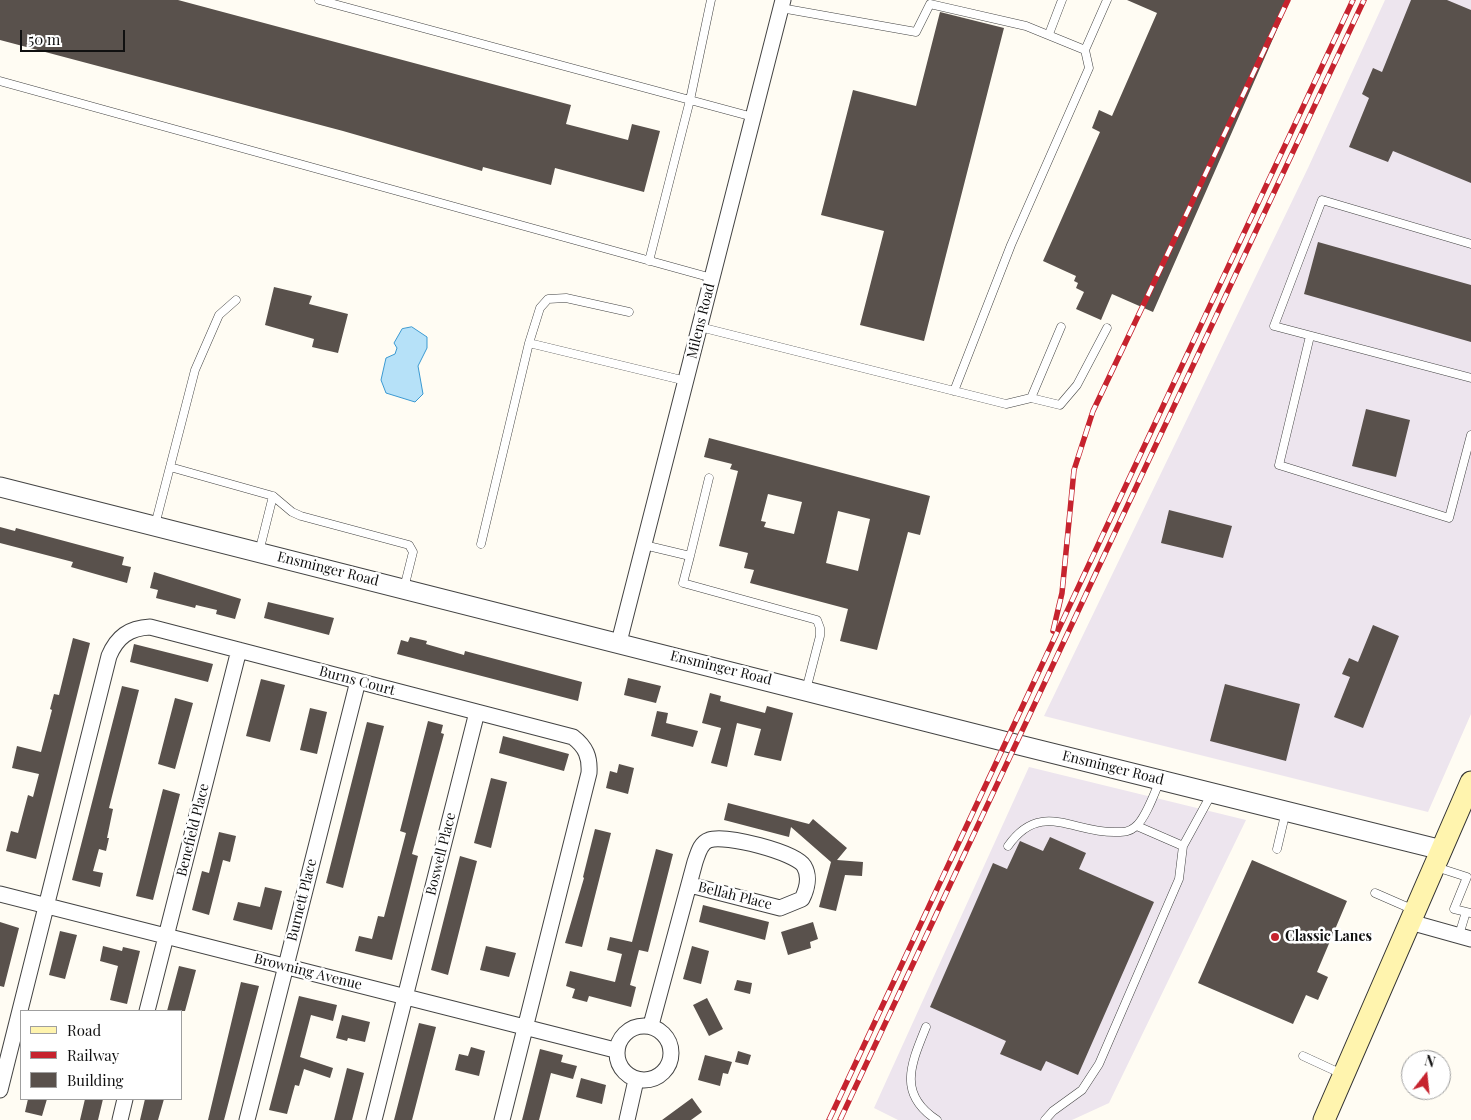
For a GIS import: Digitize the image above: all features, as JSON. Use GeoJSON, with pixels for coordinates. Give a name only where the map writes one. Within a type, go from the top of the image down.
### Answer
{"type":"FeatureCollection","features":[{"type":"Feature","properties":{"kind":"main road"},"geometry":{"type":"LineString","coordinates":[[1326,1119],[1438,858],[1466,808],[1471,782]]}},
{"type":"Feature","properties":{"kind":"street","name":"Milens Road"},"geometry":{"type":"LineString","coordinates":[[619,642],[782,4]]}},
{"type":"Feature","properties":{"kind":"street","name":"Ensminger Road"},"geometry":{"type":"LineString","coordinates":[[0,487],[1286,811],[1438,858]]}},
{"type":"Feature","properties":{"kind":"street","name":"Burns Court"},"geometry":{"type":"LineString","coordinates":[[0,1090],[113,646],[130,630],[150,627],[573,737],[581,744],[590,762],[587,782],[502,1120]]}},
{"type":"Feature","properties":{"kind":"street","name":"Benefield Place"},"geometry":{"type":"LineString","coordinates":[[147,1010],[239,650]]}},
{"type":"Feature","properties":{"kind":"street","name":"Burnett Place"},"geometry":{"type":"LineString","coordinates":[[247,1120],[358,681]]}},
{"type":"Feature","properties":{"kind":"street","name":"Boswell Place"},"geometry":{"type":"LineString","coordinates":[[374,1120],[477,712]]}},
{"type":"Feature","properties":{"kind":"street","name":"Bellah Place"},"geometry":{"type":"LineString","coordinates":[[651,1025],[690,885],[701,846],[709,840],[730,838],[795,857],[804,866],[808,877],[802,899],[780,908],[690,885]]}},
{"type":"Feature","properties":{"kind":"street","name":"Browning Avenue"},"geometry":{"type":"LineString","coordinates":[[0,894],[615,1050]]}},
{"type":"Feature","properties":{"kind":"street"},"geometry":{"type":"LineString","coordinates":[[1413,916],[1465,937]]}},
{"type":"Feature","properties":{"kind":"street"},"geometry":{"type":"LineString","coordinates":[[651,1025],[669,1039],[672,1061],[658,1078],[636,1080],[620,1069],[615,1050],[622,1035],[635,1026],[651,1025]]}},
{"type":"Feature","properties":{"kind":"street"},"geometry":{"type":"LineString","coordinates":[[627,1120],[636,1080]]}},
{"type":"Feature","properties":{"kind":"street"},"geometry":{"type":"LineString","coordinates":[[120,1120],[125,1100]]}},
{"type":"Feature","properties":{"kind":"lane"},"geometry":{"type":"LineString","coordinates":[[320,0],[753,117]]}},
{"type":"Feature","properties":{"kind":"lane"},"geometry":{"type":"LineString","coordinates":[[649,261],[690,100],[711,0]]}},
{"type":"Feature","properties":{"kind":"lane"},"geometry":{"type":"LineString","coordinates":[[1049,34],[1062,0]]}},
{"type":"Feature","properties":{"kind":"lane"},"geometry":{"type":"LineString","coordinates":[[954,390],[1011,246],[1089,68],[1085,50],[1107,0]]}},
{"type":"Feature","properties":{"kind":"lane"},"geometry":{"type":"LineString","coordinates":[[782,4],[916,32],[930,4],[1026,26],[1085,50]]}},
{"type":"Feature","properties":{"kind":"lane"},"geometry":{"type":"LineString","coordinates":[[0,81],[712,278]]}},
{"type":"Feature","properties":{"kind":"lane"},"geometry":{"type":"LineString","coordinates":[[1471,244],[1322,200],[1274,326],[1471,378]]}},
{"type":"Feature","properties":{"kind":"lane"},"geometry":{"type":"LineString","coordinates":[[481,544],[529,343],[540,308],[548,299],[566,298],[629,312]]}},
{"type":"Feature","properties":{"kind":"lane"},"geometry":{"type":"LineString","coordinates":[[155,526],[195,370],[219,315],[236,300]]}},
{"type":"Feature","properties":{"kind":"lane"},"geometry":{"type":"LineString","coordinates":[[700,327],[1006,404],[1031,398],[1060,405],[1078,385],[1107,328]]}},
{"type":"Feature","properties":{"kind":"lane"},"geometry":{"type":"LineString","coordinates":[[1031,398],[1060,327]]}},
{"type":"Feature","properties":{"kind":"lane"},"geometry":{"type":"LineString","coordinates":[[1310,336],[1279,465],[1449,518],[1471,435]]}},
{"type":"Feature","properties":{"kind":"lane"},"geometry":{"type":"LineString","coordinates":[[529,343],[686,381]]}},
{"type":"Feature","properties":{"kind":"lane"},"geometry":{"type":"LineString","coordinates":[[170,468],[273,496],[292,512],[301,516],[409,545],[413,552],[404,588]]}},
{"type":"Feature","properties":{"kind":"lane"},"geometry":{"type":"LineString","coordinates":[[709,478],[683,583],[817,620],[820,636],[806,690]]}},
{"type":"Feature","properties":{"kind":"lane"},"geometry":{"type":"LineString","coordinates":[[259,552],[273,496]]}},
{"type":"Feature","properties":{"kind":"lane"},"geometry":{"type":"LineString","coordinates":[[644,544],[690,556]]}},
{"type":"Feature","properties":{"kind":"lane"},"geometry":{"type":"LineString","coordinates":[[1008,846],[1018,832],[1036,823],[1048,820],[1096,832],[1128,832],[1137,826],[1160,780]]}},
{"type":"Feature","properties":{"kind":"lane"},"geometry":{"type":"LineString","coordinates":[[1045,1120],[1053,1111],[1082,1090],[1099,1064],[1179,879],[1183,846],[1212,793]]}},
{"type":"Feature","properties":{"kind":"lane"},"geometry":{"type":"LineString","coordinates":[[1277,849],[1286,811]]}},
{"type":"Feature","properties":{"kind":"lane"},"geometry":{"type":"LineString","coordinates":[[1137,826],[1183,846]]}},
{"type":"Feature","properties":{"kind":"lane"},"geometry":{"type":"LineString","coordinates":[[1438,858],[1466,877],[1454,909],[1468,913],[1465,937]]}},
{"type":"Feature","properties":{"kind":"lane"},"geometry":{"type":"LineString","coordinates":[[1374,893],[1413,916]]}},
{"type":"Feature","properties":{"kind":"lane"},"geometry":{"type":"LineString","coordinates":[[926,1027],[915,1053],[911,1078],[912,1097],[923,1111],[937,1120]]}},
{"type":"Feature","properties":{"kind":"lane"},"geometry":{"type":"LineString","coordinates":[[1303,1056],[1344,1075]]}},
{"type":"Feature","properties":{"kind":"shaded area"},"geometry":{"type":"Polygon","coordinates":[[[1385,0],[1471,0],[1471,714],[1428,812],[1044,716],[1308,168],[1385,0]]]}},
{"type":"Feature","properties":{"kind":"shaded area"},"geometry":{"type":"Polygon","coordinates":[[[1029,767],[1246,820],[1109,1103],[1072,1120],[898,1120],[874,1108],[1029,767]]]}},
{"type":"Feature","properties":{"kind":"water"},"geometry":{"type":"Polygon","coordinates":[[[412,327],[427,337],[427,348],[418,366],[423,394],[415,402],[386,393],[381,380],[386,358],[395,354],[397,348],[394,343],[402,329],[412,327]]]}},
{"type":"Feature","properties":{"kind":"building"},"geometry":{"type":"Polygon","coordinates":[[[0,0],[178,0],[571,105],[566,124],[628,140],[632,124],[660,131],[644,192],[555,168],[551,185],[483,167],[482,171],[343,131],[0,40],[0,0]]]}},
{"type":"Feature","properties":{"kind":"building"},"geometry":{"type":"Polygon","coordinates":[[[1127,0],[1290,0],[1153,312],[1112,294],[1101,320],[1076,309],[1084,292],[1076,288],[1078,283],[1074,281],[1076,276],[1043,261],[1100,132],[1092,128],[1099,110],[1112,116],[1157,13],[1127,0]]]}},
{"type":"Feature","properties":{"kind":"building"},"geometry":{"type":"Polygon","coordinates":[[[1411,0],[1447,0],[1471,10],[1471,183],[1393,151],[1388,162],[1349,147],[1369,98],[1362,94],[1373,68],[1382,72],[1411,0]]]}},
{"type":"Feature","properties":{"kind":"building"},"geometry":{"type":"Polygon","coordinates":[[[940,12],[1004,28],[924,341],[860,325],[884,231],[821,215],[853,90],[916,106],[940,12]]]}},
{"type":"Feature","properties":{"kind":"building"},"geometry":{"type":"Polygon","coordinates":[[[1318,242],[1471,285],[1471,342],[1304,294],[1318,242]]]}},
{"type":"Feature","properties":{"kind":"building"},"geometry":{"type":"Polygon","coordinates":[[[274,287],[312,296],[309,304],[348,314],[338,353],[312,347],[314,339],[265,325],[274,287]]]}},
{"type":"Feature","properties":{"kind":"building"},"geometry":{"type":"Polygon","coordinates":[[[1366,409],[1410,420],[1396,477],[1352,466],[1366,409]]]}},
{"type":"Feature","properties":{"kind":"building"},"geometry":{"type":"Polygon","coordinates":[[[709,438],[930,496],[920,535],[908,532],[877,650],[840,641],[848,609],[750,583],[754,570],[744,568],[748,553],[719,546],[738,471],[730,469],[732,464],[704,457],[709,438]],[[768,494],[761,521],[766,522],[764,527],[794,534],[802,502],[768,494]],[[838,511],[826,563],[858,571],[870,519],[838,511]]]}},
{"type":"Feature","properties":{"kind":"building"},"geometry":{"type":"Polygon","coordinates":[[[1169,510],[1232,526],[1223,558],[1161,543],[1169,510]]]}},
{"type":"Feature","properties":{"kind":"building"},"geometry":{"type":"Polygon","coordinates":[[[0,527],[15,531],[16,528],[124,557],[122,565],[131,567],[127,583],[71,567],[73,562],[0,543],[0,527]]]}},
{"type":"Feature","properties":{"kind":"building"},"geometry":{"type":"Polygon","coordinates":[[[154,572],[241,599],[235,619],[216,614],[217,610],[196,605],[195,608],[156,598],[158,590],[150,588],[154,572]]]}},
{"type":"Feature","properties":{"kind":"building"},"geometry":{"type":"Polygon","coordinates":[[[268,602],[334,618],[329,635],[264,618],[268,602]]]}},
{"type":"Feature","properties":{"kind":"building"},"geometry":{"type":"Polygon","coordinates":[[[1373,625],[1399,636],[1363,728],[1334,717],[1350,677],[1342,674],[1349,658],[1358,662],[1373,625]]]}},
{"type":"Feature","properties":{"kind":"building"},"geometry":{"type":"Polygon","coordinates":[[[410,637],[427,641],[426,644],[464,655],[465,651],[582,682],[578,701],[397,654],[401,640],[408,642],[410,637]]]}},
{"type":"Feature","properties":{"kind":"building"},"geometry":{"type":"Polygon","coordinates":[[[73,638],[90,643],[36,859],[6,851],[11,831],[18,833],[28,795],[33,797],[39,774],[12,768],[17,746],[41,752],[52,710],[50,709],[54,694],[59,695],[73,638]]]}},
{"type":"Feature","properties":{"kind":"building"},"geometry":{"type":"Polygon","coordinates":[[[134,644],[213,664],[208,682],[130,662],[134,644]]]}},
{"type":"Feature","properties":{"kind":"building"},"geometry":{"type":"Polygon","coordinates":[[[628,678],[661,686],[656,703],[624,695],[628,678]]]}},
{"type":"Feature","properties":{"kind":"building"},"geometry":{"type":"Polygon","coordinates":[[[261,679],[285,685],[270,742],[246,736],[261,679]]]}},
{"type":"Feature","properties":{"kind":"building"},"geometry":{"type":"Polygon","coordinates":[[[1225,684],[1300,704],[1286,761],[1210,741],[1225,684]]]}},
{"type":"Feature","properties":{"kind":"building"},"geometry":{"type":"Polygon","coordinates":[[[122,686],[139,690],[109,808],[113,809],[106,851],[99,849],[93,871],[103,873],[100,887],[72,880],[122,686]]]}},
{"type":"Feature","properties":{"kind":"building"},"geometry":{"type":"Polygon","coordinates":[[[710,693],[721,696],[720,701],[765,713],[767,706],[793,713],[781,761],[754,755],[761,729],[737,723],[727,767],[711,763],[721,728],[702,723],[710,693]]]}},
{"type":"Feature","properties":{"kind":"building"},"geometry":{"type":"Polygon","coordinates":[[[175,698],[193,703],[175,769],[158,764],[175,698]]]}},
{"type":"Feature","properties":{"kind":"building"},"geometry":{"type":"Polygon","coordinates":[[[310,708],[327,712],[317,754],[300,750],[310,708]]]}},
{"type":"Feature","properties":{"kind":"building"},"geometry":{"type":"Polygon","coordinates":[[[657,711],[668,713],[666,723],[698,731],[693,747],[651,736],[657,711]]]}},
{"type":"Feature","properties":{"kind":"building"},"geometry":{"type":"Polygon","coordinates":[[[428,721],[443,725],[441,733],[444,734],[412,854],[418,856],[392,960],[355,951],[359,936],[372,939],[378,916],[384,917],[406,833],[400,831],[428,721]]]}},
{"type":"Feature","properties":{"kind":"building"},"geometry":{"type":"Polygon","coordinates":[[[367,722],[384,726],[343,888],[326,883],[367,722]]]}},
{"type":"Feature","properties":{"kind":"building"},"geometry":{"type":"Polygon","coordinates":[[[503,736],[569,754],[564,771],[499,753],[503,736]]]}},
{"type":"Feature","properties":{"kind":"building"},"geometry":{"type":"Polygon","coordinates":[[[619,764],[634,768],[628,794],[606,788],[610,771],[617,773],[619,764]]]}},
{"type":"Feature","properties":{"kind":"building"},"geometry":{"type":"Polygon","coordinates":[[[491,778],[507,782],[491,848],[474,843],[491,778]]]}},
{"type":"Feature","properties":{"kind":"building"},"geometry":{"type":"Polygon","coordinates":[[[163,789],[180,794],[153,900],[136,896],[163,789]]]}},
{"type":"Feature","properties":{"kind":"building"},"geometry":{"type":"Polygon","coordinates":[[[728,803],[809,824],[813,819],[847,848],[837,860],[863,862],[862,876],[845,875],[836,911],[819,907],[831,862],[791,827],[789,837],[724,820],[728,803]]]}},
{"type":"Feature","properties":{"kind":"building"},"geometry":{"type":"Polygon","coordinates":[[[595,829],[611,833],[582,947],[565,943],[584,878],[595,829]]]}},
{"type":"Feature","properties":{"kind":"building"},"geometry":{"type":"Polygon","coordinates":[[[219,832],[236,836],[230,862],[223,860],[209,915],[192,910],[202,871],[209,873],[219,832]]]}},
{"type":"Feature","properties":{"kind":"building"},"geometry":{"type":"Polygon","coordinates":[[[1050,837],[1086,853],[1079,869],[1154,902],[1078,1075],[1046,1061],[1041,1071],[1000,1054],[1006,1041],[930,1007],[993,863],[1007,869],[1020,841],[1043,851],[1050,837]]]}},
{"type":"Feature","properties":{"kind":"building"},"geometry":{"type":"Polygon","coordinates":[[[656,849],[673,854],[648,952],[639,950],[630,985],[636,987],[631,1007],[589,996],[587,1002],[572,998],[575,989],[566,986],[570,971],[615,982],[622,954],[607,950],[610,937],[632,942],[656,849]]]}},
{"type":"Feature","properties":{"kind":"building"},"geometry":{"type":"Polygon","coordinates":[[[460,856],[477,861],[448,975],[431,970],[460,856]]]}},
{"type":"Feature","properties":{"kind":"building","name":"Classic Lanes"},"geometry":{"type":"Polygon","coordinates":[[[1252,860],[1347,901],[1317,972],[1328,977],[1318,1000],[1306,995],[1293,1024],[1198,983],[1252,860]]]}},
{"type":"Feature","properties":{"kind":"building"},"geometry":{"type":"Polygon","coordinates":[[[265,887],[282,891],[272,930],[233,920],[238,902],[260,907],[265,887]]]}},
{"type":"Feature","properties":{"kind":"building"},"geometry":{"type":"Polygon","coordinates":[[[703,905],[769,922],[765,940],[699,922],[703,905]]]}},
{"type":"Feature","properties":{"kind":"building"},"geometry":{"type":"Polygon","coordinates":[[[0,922],[19,928],[4,987],[0,986],[0,922]]]}},
{"type":"Feature","properties":{"kind":"building"},"geometry":{"type":"Polygon","coordinates":[[[813,922],[818,939],[810,942],[811,948],[788,955],[781,932],[813,922]]]}},
{"type":"Feature","properties":{"kind":"building"},"geometry":{"type":"Polygon","coordinates":[[[60,931],[77,935],[65,979],[49,975],[60,931]]]}},
{"type":"Feature","properties":{"kind":"building"},"geometry":{"type":"Polygon","coordinates":[[[103,946],[122,951],[123,947],[140,951],[127,1004],[110,1000],[118,966],[100,961],[103,946]]]}},
{"type":"Feature","properties":{"kind":"building"},"geometry":{"type":"Polygon","coordinates":[[[486,946],[516,953],[509,977],[480,970],[486,946]]]}},
{"type":"Feature","properties":{"kind":"building"},"geometry":{"type":"Polygon","coordinates":[[[692,946],[709,951],[701,984],[683,979],[692,946]]]}},
{"type":"Feature","properties":{"kind":"building"},"geometry":{"type":"Polygon","coordinates":[[[179,966],[196,970],[185,1011],[167,1010],[179,966]]]}},
{"type":"Feature","properties":{"kind":"building"},"geometry":{"type":"Polygon","coordinates":[[[737,980],[752,983],[750,994],[734,990],[737,980]]]}},
{"type":"Feature","properties":{"kind":"building"},"geometry":{"type":"Polygon","coordinates":[[[241,982],[259,986],[224,1120],[208,1120],[241,982]]]}},
{"type":"Feature","properties":{"kind":"building"},"geometry":{"type":"Polygon","coordinates":[[[299,996],[337,1005],[333,1021],[311,1015],[300,1057],[333,1068],[330,1078],[304,1069],[299,1086],[295,1085],[287,1114],[269,1110],[299,996]]]}},
{"type":"Feature","properties":{"kind":"building"},"geometry":{"type":"Polygon","coordinates":[[[707,998],[723,1029],[709,1036],[693,1005],[707,998]]]}},
{"type":"Feature","properties":{"kind":"building"},"geometry":{"type":"Polygon","coordinates":[[[342,1015],[370,1022],[365,1042],[348,1038],[347,1041],[336,1038],[342,1015]]]}},
{"type":"Feature","properties":{"kind":"building"},"geometry":{"type":"Polygon","coordinates":[[[419,1023],[436,1027],[419,1093],[412,1120],[394,1120],[419,1023]]]}},
{"type":"Feature","properties":{"kind":"building"},"geometry":{"type":"Polygon","coordinates":[[[471,1047],[485,1051],[479,1076],[455,1070],[459,1054],[468,1056],[471,1047]]]}},
{"type":"Feature","properties":{"kind":"building"},"geometry":{"type":"Polygon","coordinates":[[[540,1049],[563,1055],[561,1062],[577,1066],[573,1079],[551,1073],[539,1120],[522,1120],[540,1049]]]}},
{"type":"Feature","properties":{"kind":"building"},"geometry":{"type":"Polygon","coordinates":[[[738,1051],[751,1055],[748,1065],[735,1062],[738,1051]]]}},
{"type":"Feature","properties":{"kind":"building"},"geometry":{"type":"Polygon","coordinates":[[[705,1055],[732,1062],[728,1074],[723,1073],[720,1086],[698,1080],[705,1055]]]}},
{"type":"Feature","properties":{"kind":"building"},"geometry":{"type":"Polygon","coordinates":[[[347,1068],[364,1073],[352,1120],[334,1120],[347,1068]]]}},
{"type":"Feature","properties":{"kind":"building"},"geometry":{"type":"Polygon","coordinates":[[[581,1078],[606,1085],[602,1104],[576,1097],[581,1078]]]}},
{"type":"Feature","properties":{"kind":"building"},"geometry":{"type":"Polygon","coordinates":[[[692,1098],[702,1112],[691,1120],[662,1120],[692,1098]]]}},
{"type":"Feature","properties":{"kind":"building"},"geometry":{"type":"Polygon","coordinates":[[[28,1100],[47,1100],[42,1116],[25,1112],[28,1100]]]}},
{"type":"Feature","properties":{"kind":"building"},"geometry":{"type":"Polygon","coordinates":[[[85,1100],[103,1100],[98,1120],[80,1120],[85,1100]]]}},
{"type":"Feature","properties":{"kind":"building"},"geometry":{"type":"Polygon","coordinates":[[[145,1100],[164,1100],[158,1120],[140,1120],[145,1100]]]}},
{"type":"Feature","properties":{"kind":"railway"},"geometry":{"type":"LineString","coordinates":[[1053,631],[1062,593],[1074,470],[1093,411],[1288,0]]}},
{"type":"Feature","properties":{"kind":"railway"},"geometry":{"type":"LineString","coordinates":[[829,1120],[1353,0]]}},
{"type":"Feature","properties":{"kind":"railway"},"geometry":{"type":"LineString","coordinates":[[840,1120],[1364,0]]}},
{"type":"Feature","properties":{"kind":"place","name":"Classic Lanes"},"geometry":{"type":"Point","coordinates":[1275,937]}}]}
